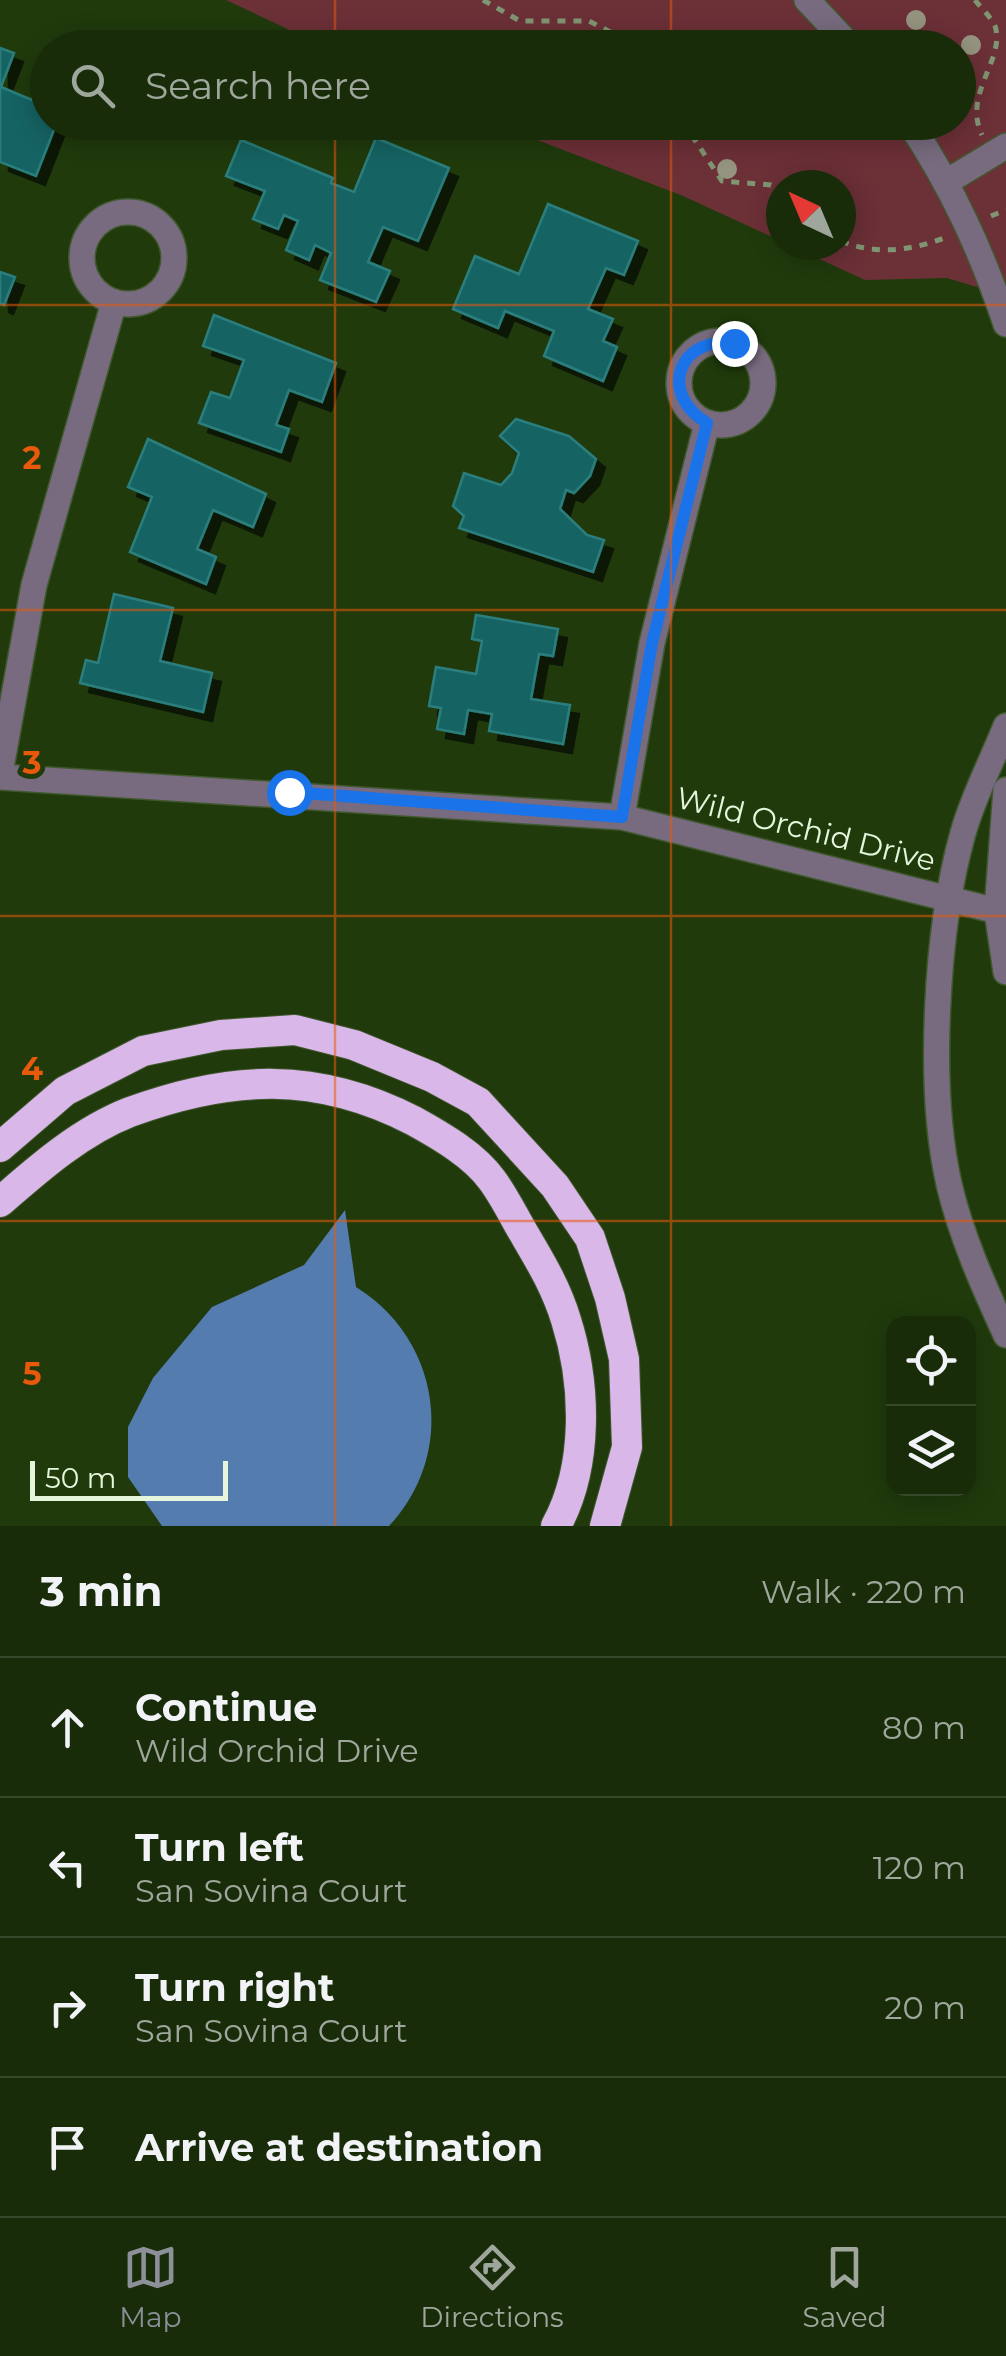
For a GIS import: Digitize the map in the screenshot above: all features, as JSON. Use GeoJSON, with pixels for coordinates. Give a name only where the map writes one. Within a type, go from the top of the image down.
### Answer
{"type":"FeatureCollection","features":[{"type":"Feature","properties":{"kind":"highway"},"geometry":{"type":"LineString","coordinates":[[0,1147],[80,1083],[143,1052],[220,1035],[295,1030],[354,1045],[432,1077],[478,1102],[555,1186],[590,1238],[610,1298],[624,1359],[627,1447],[605,1526]]}},
{"type":"Feature","properties":{"kind":"highway"},"geometry":{"type":"LineString","coordinates":[[0,1202],[57,1152],[127,1113],[249,1081],[310,1084],[377,1102],[444,1137],[490,1177],[557,1289],[575,1347],[581,1401],[577,1461],[556,1526]]}},
{"type":"Feature","properties":{"kind":"street"},"geometry":{"type":"LineString","coordinates":[[806,0],[835,30]]}},
{"type":"Feature","properties":{"kind":"street"},"geometry":{"type":"LineString","coordinates":[[921,140],[948,180],[970,226],[1006,324]]}},
{"type":"Feature","properties":{"kind":"street"},"geometry":{"type":"LineString","coordinates":[[948,180],[999,150]]}},
{"type":"Feature","properties":{"kind":"street"},"geometry":{"type":"LineString","coordinates":[[0,775],[34,585],[114,302]]}},
{"type":"Feature","properties":{"kind":"street"},"geometry":{"type":"LineString","coordinates":[[622,817],[652,643],[707,423]]}},
{"type":"Feature","properties":{"kind":"street"},"geometry":{"type":"LineString","coordinates":[[1006,726],[963,833],[940,970],[940,1086],[949,1183],[980,1280],[1006,1335]]}},
{"type":"Feature","properties":{"kind":"street","name":"Wild Orchid Drive"},"geometry":{"type":"LineString","coordinates":[[0,775],[622,817],[997,910]]}},
{"type":"Feature","properties":{"kind":"street"},"geometry":{"type":"LineString","coordinates":[[1006,790],[997,910],[1006,972]]}},
{"type":"Feature","properties":{"kind":"path"},"geometry":{"type":"LineString","coordinates":[[482,0],[520,21],[589,21],[606,30]]}},
{"type":"Feature","properties":{"kind":"path"},"geometry":{"type":"LineString","coordinates":[[975,0],[996,26],[997,46],[976,105]]}},
{"type":"Feature","properties":{"kind":"path"},"geometry":{"type":"LineString","coordinates":[[976,114],[978,126],[999,150]]}},
{"type":"Feature","properties":{"kind":"path"},"geometry":{"type":"LineString","coordinates":[[695,140],[722,181],[766,185]]}},
{"type":"Feature","properties":{"kind":"path"},"geometry":{"type":"LineString","coordinates":[[856,247],[908,249],[1006,210]]}},
{"type":"Feature","properties":{"kind":"shaded area"},"geometry":{"type":"Polygon","coordinates":[[[226,0],[1006,0],[1006,296],[947,278],[865,280],[822,260],[856,260],[856,170],[766,170],[766,234],[683,196],[537,140],[976,140],[976,30],[290,30],[226,0]]]}},
{"type":"Feature","properties":{"kind":"water"},"geometry":{"type":"Polygon","coordinates":[[[345,1210],[356,1287],[384,1309],[406,1336],[422,1366],[430,1398],[431,1432],[425,1465],[411,1497],[389,1526],[162,1526],[128,1477],[128,1427],[153,1378],[212,1307],[304,1265],[345,1210]]]}},
{"type":"Feature","properties":{"kind":"building"},"geometry":{"type":"Polygon","coordinates":[[[0,48],[14,53],[1,87],[30,99],[30,140],[50,140],[36,176],[0,162],[0,48]]]}},
{"type":"Feature","properties":{"kind":"building"},"geometry":{"type":"Polygon","coordinates":[[[241,140],[333,178],[331,183],[354,192],[375,140],[449,168],[418,241],[383,227],[368,262],[390,271],[376,302],[320,280],[331,253],[315,245],[309,260],[286,250],[298,221],[284,215],[278,229],[253,219],[265,191],[226,176],[241,140]]]}},
{"type":"Feature","properties":{"kind":"building"},"geometry":{"type":"Polygon","coordinates":[[[548,204],[638,241],[624,275],[606,268],[588,309],[613,319],[603,341],[617,347],[603,381],[544,356],[554,331],[505,311],[498,328],[453,309],[475,256],[519,274],[548,204]]]}},
{"type":"Feature","properties":{"kind":"building"},"geometry":{"type":"Polygon","coordinates":[[[0,272],[15,277],[4,305],[0,303],[0,272]]]}},
{"type":"Feature","properties":{"kind":"building"},"geometry":{"type":"Polygon","coordinates":[[[214,315],[336,363],[322,402],[289,390],[276,425],[289,429],[281,452],[199,423],[211,392],[230,398],[244,360],[203,346],[214,315]]]}},
{"type":"Feature","properties":{"kind":"building"},"geometry":{"type":"Polygon","coordinates":[[[516,419],[569,436],[596,459],[590,476],[574,493],[566,490],[560,509],[587,535],[604,540],[593,572],[459,528],[464,516],[453,506],[464,473],[501,485],[512,473],[519,453],[500,436],[516,419]]]}},
{"type":"Feature","properties":{"kind":"building"},"geometry":{"type":"Polygon","coordinates":[[[148,439],[266,494],[253,527],[213,510],[197,549],[216,557],[206,584],[130,552],[152,497],[128,487],[148,439]]]}},
{"type":"Feature","properties":{"kind":"building"},"geometry":{"type":"Polygon","coordinates":[[[114,594],[173,608],[160,661],[212,673],[203,712],[80,683],[86,660],[98,663],[114,594]]]}},
{"type":"Feature","properties":{"kind":"building"},"geometry":{"type":"Polygon","coordinates":[[[476,615],[558,629],[553,656],[539,654],[531,699],[570,705],[563,744],[489,731],[492,714],[468,710],[464,734],[437,729],[441,708],[429,706],[436,667],[476,674],[482,641],[472,639],[476,615]]]}},
{"type":"Feature","properties":{"kind":"route"},"geometry":{"type":"LineString","coordinates":[[289,792],[622,817],[652,643],[707,423],[693,415],[683,402],[678,386],[681,370],[689,356],[702,346],[718,341],[734,343]]}}]}
